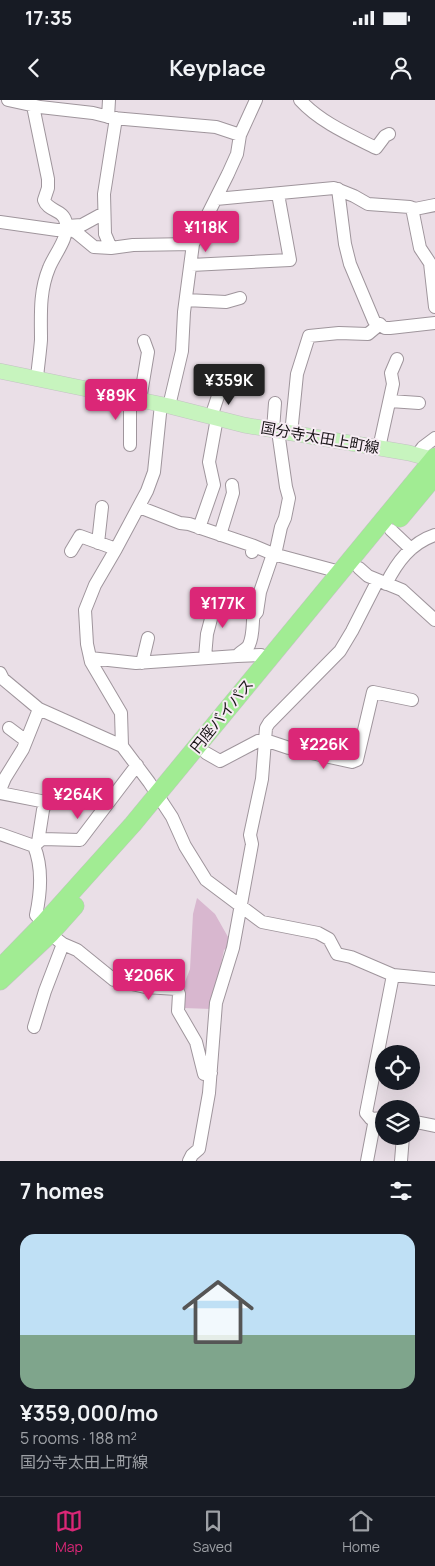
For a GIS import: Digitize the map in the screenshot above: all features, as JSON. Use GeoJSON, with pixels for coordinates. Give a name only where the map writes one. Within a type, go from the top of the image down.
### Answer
{"type":"FeatureCollection","features":[{"type":"Feature","properties":{"kind":"highway","name":"円座バイパス"},"geometry":{"type":"LineString","coordinates":[[0,981],[52,934],[133,824],[160,800],[206,753],[391,530],[431,461]]}},
{"type":"Feature","properties":{"kind":"highway","name":"円座バイパス"},"geometry":{"type":"LineString","coordinates":[[160,800],[268,660],[431,461]]}},
{"type":"Feature","properties":{"kind":"highway","name":"円座バイパス"},"geometry":{"type":"LineString","coordinates":[[0,968],[52,934]]}},
{"type":"Feature","properties":{"kind":"main road","name":"国分寺太田上町線"},"geometry":{"type":"LineString","coordinates":[[0,371],[165,405],[281,432],[379,448],[431,461]]}},
{"type":"Feature","properties":{"kind":"street"},"geometry":{"type":"LineString","coordinates":[[8,100],[33,106],[93,113],[112,118],[216,127],[240,135]]}},
{"type":"Feature","properties":{"kind":"street"},"geometry":{"type":"LineString","coordinates":[[108,100],[112,118],[104,194],[104,234],[111,248]]}},
{"type":"Feature","properties":{"kind":"street"},"geometry":{"type":"LineString","coordinates":[[122,746],[122,713],[90,658],[87,644],[85,610],[95,584],[139,507],[154,472],[165,405],[182,351],[186,300],[194,244],[237,154],[240,135],[256,100]]}},
{"type":"Feature","properties":{"kind":"street"},"geometry":{"type":"LineString","coordinates":[[300,100],[308,108],[336,127],[376,148],[385,136],[390,134]]}},
{"type":"Feature","properties":{"kind":"street"},"geometry":{"type":"LineString","coordinates":[[33,106],[48,179],[48,188],[44,200],[49,208],[59,211],[64,216],[66,228],[59,251],[49,268],[40,299],[40,340],[37,378]]}},
{"type":"Feature","properties":{"kind":"street"},"geometry":{"type":"LineString","coordinates":[[216,199],[334,188],[368,204],[415,209],[435,205]]}},
{"type":"Feature","properties":{"kind":"street"},"geometry":{"type":"LineString","coordinates":[[338,189],[345,244],[350,264],[374,320],[385,328],[435,323]]}},
{"type":"Feature","properties":{"kind":"street"},"geometry":{"type":"LineString","coordinates":[[191,265],[290,260],[278,194]]}},
{"type":"Feature","properties":{"kind":"street"},"geometry":{"type":"LineString","coordinates":[[412,208],[420,248],[430,263],[435,307]]}},
{"type":"Feature","properties":{"kind":"street"},"geometry":{"type":"LineString","coordinates":[[0,222],[57,230],[82,225],[104,214]]}},
{"type":"Feature","properties":{"kind":"street"},"geometry":{"type":"LineString","coordinates":[[66,228],[77,233],[94,247],[111,248],[133,245],[194,244]]}},
{"type":"Feature","properties":{"kind":"street"},"geometry":{"type":"LineString","coordinates":[[186,300],[226,302],[240,298]]}},
{"type":"Feature","properties":{"kind":"street"},"geometry":{"type":"LineString","coordinates":[[281,432],[308,336],[368,334],[380,324]]}},
{"type":"Feature","properties":{"kind":"street"},"geometry":{"type":"LineString","coordinates":[[130,444],[135,399],[148,352],[144,341]]}},
{"type":"Feature","properties":{"kind":"street"},"geometry":{"type":"LineString","coordinates":[[379,448],[393,384],[391,373],[397,359]]}},
{"type":"Feature","properties":{"kind":"street"},"geometry":{"type":"LineString","coordinates":[[199,528],[214,485],[209,462],[214,417],[221,387]]}},
{"type":"Feature","properties":{"kind":"street"},"geometry":{"type":"LineString","coordinates":[[390,401],[419,403]]}},
{"type":"Feature","properties":{"kind":"street"},"geometry":{"type":"LineString","coordinates":[[237,656],[249,646],[254,614],[257,612],[260,592],[276,550],[289,498],[286,487],[281,432],[275,403]]}},
{"type":"Feature","properties":{"kind":"street"},"geometry":{"type":"LineString","coordinates":[[431,461],[423,448],[435,438]]}},
{"type":"Feature","properties":{"kind":"street"},"geometry":{"type":"LineString","coordinates":[[220,535],[233,494],[232,485]]}},
{"type":"Feature","properties":{"kind":"street"},"geometry":{"type":"LineString","coordinates":[[139,507],[180,523],[220,535],[253,549],[340,572]]}},
{"type":"Feature","properties":{"kind":"street"},"geometry":{"type":"LineString","coordinates":[[98,543],[105,511]]}},
{"type":"Feature","properties":{"kind":"street"},"geometry":{"type":"LineString","coordinates":[[391,530],[411,549]]}},
{"type":"Feature","properties":{"kind":"street"},"geometry":{"type":"LineString","coordinates":[[189,1161],[192,1155],[199,1149],[211,1073],[216,1004],[233,948],[241,906],[252,844],[250,835],[262,779],[264,740],[269,723],[340,651],[382,582],[399,561],[419,542],[435,535]]}},
{"type":"Feature","properties":{"kind":"street"},"geometry":{"type":"LineString","coordinates":[[71,551],[80,536],[116,549]]}},
{"type":"Feature","properties":{"kind":"street"},"geometry":{"type":"LineString","coordinates":[[359,568],[368,576],[402,590],[435,620]]}},
{"type":"Feature","properties":{"kind":"street"},"geometry":{"type":"LineString","coordinates":[[205,657],[217,596]]}},
{"type":"Feature","properties":{"kind":"street"},"geometry":{"type":"LineString","coordinates":[[142,663],[148,638]]}},
{"type":"Feature","properties":{"kind":"street"},"geometry":{"type":"LineString","coordinates":[[90,658],[142,663],[205,657],[261,655],[268,660]]}},
{"type":"Feature","properties":{"kind":"street"},"geometry":{"type":"LineString","coordinates":[[0,673],[3,679],[39,709],[122,746],[172,817],[185,846],[206,880],[262,922],[318,933],[328,939],[336,954],[351,957],[393,975],[435,978]]}},
{"type":"Feature","properties":{"kind":"street"},"geometry":{"type":"LineString","coordinates":[[206,753],[220,761],[258,741],[264,740],[289,748],[352,762],[357,760],[373,692],[412,700]]}},
{"type":"Feature","properties":{"kind":"street"},"geometry":{"type":"LineString","coordinates":[[39,709],[23,749],[5,778],[0,792],[46,802],[36,844],[41,881],[36,915],[52,934],[77,950],[114,980],[145,987],[177,989],[179,994],[178,1011],[196,1042],[204,1074],[211,1073]]}},
{"type":"Feature","properties":{"kind":"street"},"geometry":{"type":"LineString","coordinates":[[10,728],[25,740]]}},
{"type":"Feature","properties":{"kind":"street"},"geometry":{"type":"LineString","coordinates":[[36,844],[42,838],[80,840],[137,765]]}},
{"type":"Feature","properties":{"kind":"street"},"geometry":{"type":"LineString","coordinates":[[74,789],[103,796],[109,802]]}},
{"type":"Feature","properties":{"kind":"street"},"geometry":{"type":"LineString","coordinates":[[0,834],[36,844]]}},
{"type":"Feature","properties":{"kind":"street"},"geometry":{"type":"LineString","coordinates":[[34,1027],[45,990],[52,934]]}},
{"type":"Feature","properties":{"kind":"street"},"geometry":{"type":"LineString","coordinates":[[375,1118],[370,1119],[366,1113],[393,975]]}},
{"type":"Feature","properties":{"kind":"street"},"geometry":{"type":"LineString","coordinates":[[420,1123],[435,1126]]}},
{"type":"Feature","properties":{"kind":"street"},"geometry":{"type":"LineString","coordinates":[[367,1161],[375,1132]]}},
{"type":"Feature","properties":{"kind":"street"},"geometry":{"type":"LineString","coordinates":[[401,1161],[402,1145]]}},
{"type":"Feature","properties":{"kind":"shaded area"},"geometry":{"type":"Polygon","coordinates":[[[197,898],[215,914],[232,944],[224,950],[212,1009],[183,1008],[183,987],[190,969],[193,914],[197,898]]]}}]}
